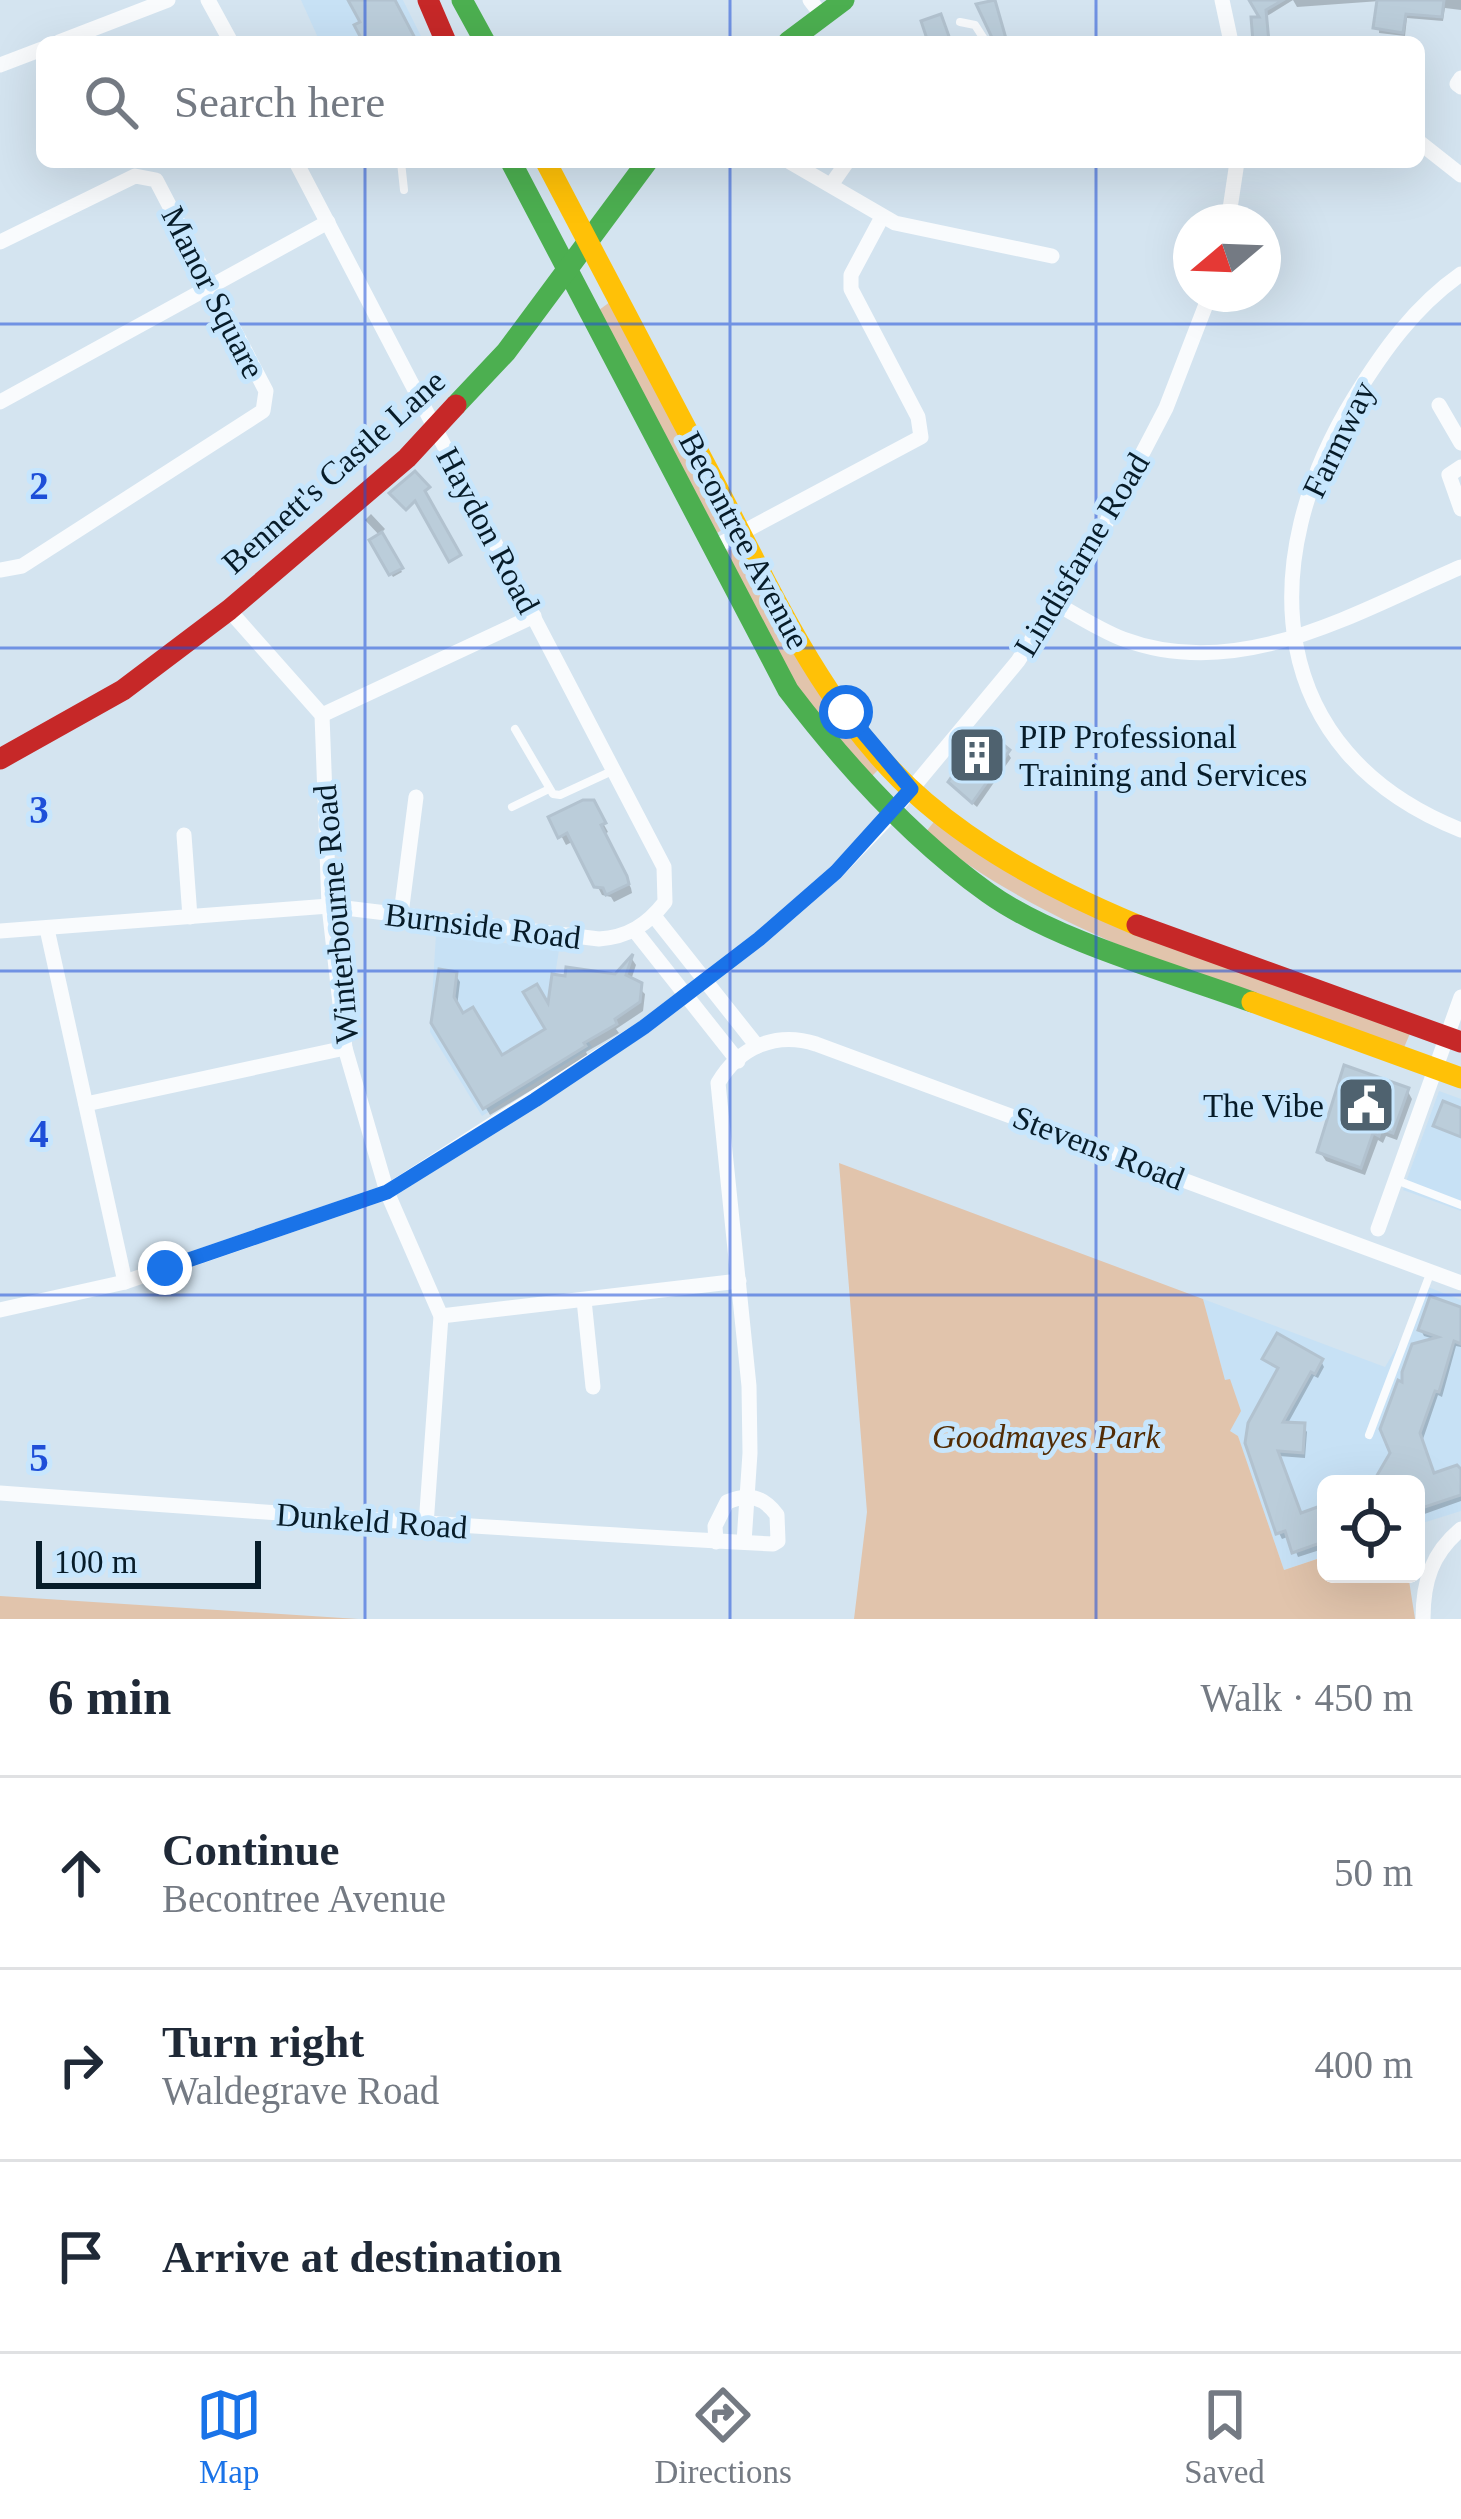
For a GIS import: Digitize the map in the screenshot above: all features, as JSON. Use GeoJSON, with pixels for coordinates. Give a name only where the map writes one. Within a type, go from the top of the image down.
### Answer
{"type":"FeatureCollection","features":[{"type":"Feature","properties":{"kind":"street"},"geometry":{"type":"LineString","coordinates":[[75,36],[168,0]]}},
{"type":"Feature","properties":{"kind":"street"},"geometry":{"type":"LineString","coordinates":[[208,0],[228,36]]}},
{"type":"Feature","properties":{"kind":"street"},"geometry":{"type":"LineString","coordinates":[[428,0],[443,36]]}},
{"type":"Feature","properties":{"kind":"street"},"geometry":{"type":"LineString","coordinates":[[462,0],[482,36]]}},
{"type":"Feature","properties":{"kind":"street"},"geometry":{"type":"LineString","coordinates":[[793,36],[816,9],[844,0]]}},
{"type":"Feature","properties":{"kind":"street"},"geometry":{"type":"LineString","coordinates":[[1222,0],[1230,36]]}},
{"type":"Feature","properties":{"kind":"street"},"geometry":{"type":"LineString","coordinates":[[0,65],[36,51]]}},
{"type":"Feature","properties":{"kind":"street"},"geometry":{"type":"LineString","coordinates":[[1425,147],[1461,175]]}},
{"type":"Feature","properties":{"kind":"street","name":"Haydon Road"},"geometry":{"type":"LineString","coordinates":[[299,168],[664,867],[660,909]]}},
{"type":"Feature","properties":{"kind":"street","name":"Becontree Avenue"},"geometry":{"type":"LineString","coordinates":[[514,168],[788,690],[892,812],[990,895],[1051,927],[1461,1078]]}},
{"type":"Feature","properties":{"kind":"street","name":"Becontree Avenue"},"geometry":{"type":"LineString","coordinates":[[549,168],[800,646],[846,712],[911,789],[1007,861],[1085,904],[1454,1039]]}},
{"type":"Feature","properties":{"kind":"street","name":"Bennett's Castle Lane"},"geometry":{"type":"LineString","coordinates":[[0,759],[123,690],[229,610],[406,458],[506,352],[642,168]]}},
{"type":"Feature","properties":{"kind":"street"},"geometry":{"type":"LineString","coordinates":[[801,168],[882,218],[1052,256]]}},
{"type":"Feature","properties":{"kind":"street"},"geometry":{"type":"LineString","coordinates":[[831,184],[843,168]]}},
{"type":"Feature","properties":{"kind":"street"},"geometry":{"type":"LineString","coordinates":[[1231,204],[1236,168]]}},
{"type":"Feature","properties":{"kind":"street","name":"Manor Square"},"geometry":{"type":"LineString","coordinates":[[0,242],[135,176],[156,180],[266,391],[262,411],[22,566],[0,570]]}},
{"type":"Feature","properties":{"kind":"street"},"geometry":{"type":"LineString","coordinates":[[711,549],[921,437],[918,417],[850,283],[882,218]]}},
{"type":"Feature","properties":{"kind":"street"},"geometry":{"type":"LineString","coordinates":[[0,402],[328,222]]}},
{"type":"Feature","properties":{"kind":"street","name":"Farmway"},"geometry":{"type":"LineString","coordinates":[[1461,274],[1400,330],[1344,415],[1321,463],[1296,539],[1290,601],[1304,681],[1340,746],[1384,791],[1420,814],[1461,830]]}},
{"type":"Feature","properties":{"kind":"street","name":"Lindisfarne Road"},"geometry":{"type":"LineString","coordinates":[[0,1310],[125,1282],[387,1192],[535,1100],[686,994],[836,872],[1018,661],[1057,604],[1166,408],[1203,312]]}},
{"type":"Feature","properties":{"kind":"street"},"geometry":{"type":"LineString","coordinates":[[1439,405],[1461,442]]}},
{"type":"Feature","properties":{"kind":"street"},"geometry":{"type":"LineString","coordinates":[[1461,467],[1449,476],[1461,509]]}},
{"type":"Feature","properties":{"kind":"street"},"geometry":{"type":"LineString","coordinates":[[1057,604],[1125,639],[1188,652],[1250,650],[1294,638],[1461,567]]}},
{"type":"Feature","properties":{"kind":"street"},"geometry":{"type":"LineString","coordinates":[[229,610],[322,715],[534,616]]}},
{"type":"Feature","properties":{"kind":"street","name":"Winterbourne Road"},"geometry":{"type":"LineString","coordinates":[[322,715],[328,906],[345,1048],[387,1192],[442,1316],[425,1525]]}},
{"type":"Feature","properties":{"kind":"street"},"geometry":{"type":"LineString","coordinates":[[401,914],[416,796]]}},
{"type":"Feature","properties":{"kind":"street"},"geometry":{"type":"LineString","coordinates":[[184,835],[190,917]]}},
{"type":"Feature","properties":{"kind":"street","name":"Burnside Road"},"geometry":{"type":"LineString","coordinates":[[0,931],[328,906],[599,939],[635,931]]}},
{"type":"Feature","properties":{"kind":"street"},"geometry":{"type":"LineString","coordinates":[[716,1542],[715,1526],[727,1502],[748,1496],[769,1503],[779,1531],[773,1544],[745,1542],[748,1496],[749,1386],[718,1083],[757,1046],[705,980],[660,909],[635,931],[738,1061]]}},
{"type":"Feature","properties":{"kind":"street"},"geometry":{"type":"LineString","coordinates":[[47,929],[125,1282]]}},
{"type":"Feature","properties":{"kind":"street"},"geometry":{"type":"LineString","coordinates":[[1378,1228],[1454,1039],[1461,998]]}},
{"type":"Feature","properties":{"kind":"street","name":"Stevens Road"},"geometry":{"type":"LineString","coordinates":[[757,1046],[786,1037],[816,1044],[1461,1283]]}},
{"type":"Feature","properties":{"kind":"street"},"geometry":{"type":"LineString","coordinates":[[86,1104],[345,1048]]}},
{"type":"Feature","properties":{"kind":"street"},"geometry":{"type":"LineString","coordinates":[[442,1316],[739,1281]]}},
{"type":"Feature","properties":{"kind":"street"},"geometry":{"type":"LineString","coordinates":[[584,1300],[593,1388]]}},
{"type":"Feature","properties":{"kind":"street","name":"Dunkeld Road"},"geometry":{"type":"LineString","coordinates":[[0,1493],[425,1525],[745,1542]]}},
{"type":"Feature","properties":{"kind":"street"},"geometry":{"type":"LineString","coordinates":[[1423,1619],[1428,1573],[1436,1555],[1461,1528]]}},
{"type":"Feature","properties":{"kind":"lane"},"geometry":{"type":"LineString","coordinates":[[960,22],[982,30],[984,36]]}},
{"type":"Feature","properties":{"kind":"lane"},"geometry":{"type":"LineString","coordinates":[[402,168],[404,190]]}},
{"type":"Feature","properties":{"kind":"lane"},"geometry":{"type":"LineString","coordinates":[[515,729],[548,790],[560,795],[614,770]]}},
{"type":"Feature","properties":{"kind":"lane"},"geometry":{"type":"LineString","coordinates":[[512,807],[548,790]]}},
{"type":"Feature","properties":{"kind":"lane"},"geometry":{"type":"LineString","coordinates":[[1396,1180],[1461,1205]]}},
{"type":"Feature","properties":{"kind":"lane"},"geometry":{"type":"LineString","coordinates":[[1369,1435],[1430,1272]]}},
{"type":"Feature","properties":{"kind":"shaded area"},"geometry":{"type":"Polygon","coordinates":[[[301,0],[403,0],[421,36],[317,36],[301,0]]]}},
{"type":"Feature","properties":{"kind":"shaded area"},"geometry":{"type":"Polygon","coordinates":[[[436,934],[559,950],[553,988],[592,1047],[482,1116],[430,1032],[436,934]]]}},
{"type":"Feature","properties":{"kind":"shaded area"},"geometry":{"type":"Polygon","coordinates":[[[1439,1091],[1461,1099],[1461,1211],[1403,1190],[1439,1091]]]}},
{"type":"Feature","properties":{"kind":"shaded area"},"geometry":{"type":"Polygon","coordinates":[[[1423,1285],[1461,1300],[1461,1511],[1425,1522],[1425,1475],[1317,1475],[1317,1559],[1284,1570],[1238,1436],[1230,1431],[1225,1380],[1203,1299],[1385,1367],[1405,1334],[1423,1285]]]}},
{"type":"Feature","properties":{"kind":"green space"},"geometry":{"type":"Polygon","coordinates":[[[610,302],[727,527],[717,533],[599,310],[610,302]]]}},
{"type":"Feature","properties":{"kind":"green space"},"geometry":{"type":"Polygon","coordinates":[[[737,548],[882,766],[868,780],[790,679],[726,554],[737,548]]]}},
{"type":"Feature","properties":{"kind":"green space"},"geometry":{"type":"Polygon","coordinates":[[[937,818],[972,846],[1411,1031],[1403,1050],[1155,960],[1035,905],[925,833],[937,818]]]}},
{"type":"Feature","properties":{"kind":"green space","name":"Goodmayes Park"},"geometry":{"type":"Polygon","coordinates":[[[839,1163],[1203,1299],[1225,1380],[1230,1379],[1241,1411],[1230,1431],[1238,1436],[1284,1570],[1317,1559],[1317,1583],[1409,1583],[1415,1619],[854,1619],[867,1512],[839,1163]]]}},
{"type":"Feature","properties":{"kind":"green space"},"geometry":{"type":"Polygon","coordinates":[[[0,1596],[358,1619],[0,1619],[0,1596]]]}},
{"type":"Feature","properties":{"kind":"building"},"geometry":{"type":"Polygon","coordinates":[[[348,0],[395,0],[414,36],[360,36],[354,25],[360,22],[348,0]]]}},
{"type":"Feature","properties":{"kind":"building"},"geometry":{"type":"Polygon","coordinates":[[[995,0],[1005,36],[991,36],[976,4],[995,0]]]}},
{"type":"Feature","properties":{"kind":"building"},"geometry":{"type":"Polygon","coordinates":[[[1249,0],[1283,0],[1266,10],[1268,36],[1253,36],[1251,17],[1259,17],[1249,0]]]}},
{"type":"Feature","properties":{"kind":"building"},"geometry":{"type":"Polygon","coordinates":[[[1377,0],[1444,0],[1442,17],[1406,14],[1403,33],[1373,28],[1377,0]]]}},
{"type":"Feature","properties":{"kind":"building"},"geometry":{"type":"Polygon","coordinates":[[[941,14],[949,36],[926,36],[921,21],[941,14]]]}},
{"type":"Feature","properties":{"kind":"building"},"geometry":{"type":"Polygon","coordinates":[[[415,471],[430,487],[425,491],[461,555],[449,562],[415,501],[406,510],[389,493],[415,471]]]}},
{"type":"Feature","properties":{"kind":"building"},"geometry":{"type":"Polygon","coordinates":[[[382,532],[403,568],[389,575],[369,540],[382,532]]]}},
{"type":"Feature","properties":{"kind":"building","name":"PIP Professional Training and Services"},"geometry":{"type":"Polygon","coordinates":[[[985,730],[1010,750],[972,803],[948,782],[957,769],[953,765],[985,730]]]}},
{"type":"Feature","properties":{"kind":"building"},"geometry":{"type":"Polygon","coordinates":[[[583,800],[594,800],[629,884],[606,895],[603,888],[594,887],[567,833],[558,838],[548,817],[583,800]]]}},
{"type":"Feature","properties":{"kind":"building"},"geometry":{"type":"Polygon","coordinates":[[[633,954],[626,975],[642,983],[640,1002],[586,1046],[483,1109],[431,1023],[439,969],[457,972],[454,997],[463,1013],[473,1007],[502,1055],[545,1029],[523,992],[537,984],[548,1003],[552,974],[565,976],[566,967],[615,974],[633,954]]]}},
{"type":"Feature","properties":{"kind":"building","name":"The Vibe"},"geometry":{"type":"Polygon","coordinates":[[[1344,1065],[1409,1088],[1393,1133],[1381,1129],[1379,1136],[1373,1133],[1361,1168],[1317,1152],[1344,1065]]]}},
{"type":"Feature","properties":{"kind":"building"},"geometry":{"type":"Polygon","coordinates":[[[1443,1101],[1461,1108],[1461,1137],[1433,1126],[1443,1101]]]}},
{"type":"Feature","properties":{"kind":"building"},"geometry":{"type":"Polygon","coordinates":[[[1430,1296],[1461,1307],[1461,1344],[1454,1341],[1439,1392],[1435,1391],[1420,1433],[1434,1473],[1457,1465],[1461,1469],[1461,1495],[1425,1507],[1425,1475],[1377,1475],[1390,1453],[1380,1429],[1398,1380],[1402,1382],[1412,1344],[1438,1337],[1418,1330],[1430,1296]]]}},
{"type":"Feature","properties":{"kind":"building"},"geometry":{"type":"Polygon","coordinates":[[[1277,1333],[1323,1359],[1283,1422],[1305,1423],[1303,1453],[1278,1451],[1301,1513],[1317,1507],[1317,1544],[1292,1553],[1285,1531],[1276,1534],[1245,1443],[1248,1423],[1278,1368],[1262,1359],[1277,1333]]]}},
{"type":"Feature","properties":{"kind":"traffic: fast"},"geometry":{"type":"LineString","coordinates":[[462,0],[482,36]]}},
{"type":"Feature","properties":{"kind":"traffic: fast"},"geometry":{"type":"LineString","coordinates":[[796,36],[844,0]]}},
{"type":"Feature","properties":{"kind":"traffic: fast"},"geometry":{"type":"LineString","coordinates":[[514,168],[788,690],[832,746],[932,849],[1015,910],[1080,941],[1252,1002]]}},
{"type":"Feature","properties":{"kind":"traffic: fast"},"geometry":{"type":"LineString","coordinates":[[456,405],[506,352],[643,168]]}},
{"type":"Feature","properties":{"kind":"traffic: slow"},"geometry":{"type":"LineString","coordinates":[[549,168],[784,617],[861,735],[925,802],[974,839],[1053,886],[1137,925]]}},
{"type":"Feature","properties":{"kind":"traffic: slow"},"geometry":{"type":"LineString","coordinates":[[1252,1002],[1461,1078]]}},
{"type":"Feature","properties":{"kind":"traffic: jam"},"geometry":{"type":"LineString","coordinates":[[428,0],[443,36]]}},
{"type":"Feature","properties":{"kind":"traffic: jam"},"geometry":{"type":"LineString","coordinates":[[0,759],[123,690],[229,610],[407,458],[456,405]]}},
{"type":"Feature","properties":{"kind":"traffic: jam"},"geometry":{"type":"LineString","coordinates":[[1137,925],[1461,1042]]}},
{"type":"Feature","properties":{"kind":"place","name":"PIP Professional Training and Services"},"geometry":{"type":"Point","coordinates":[977,755]}},
{"type":"Feature","properties":{"kind":"place","name":"The Vibe"},"geometry":{"type":"Point","coordinates":[1366,1105]}},
{"type":"Feature","properties":{"kind":"route"},"geometry":{"type":"LineString","coordinates":[[165,1268],[387,1192],[644,1027],[759,939],[836,872],[911,789],[846,712]]}}]}
